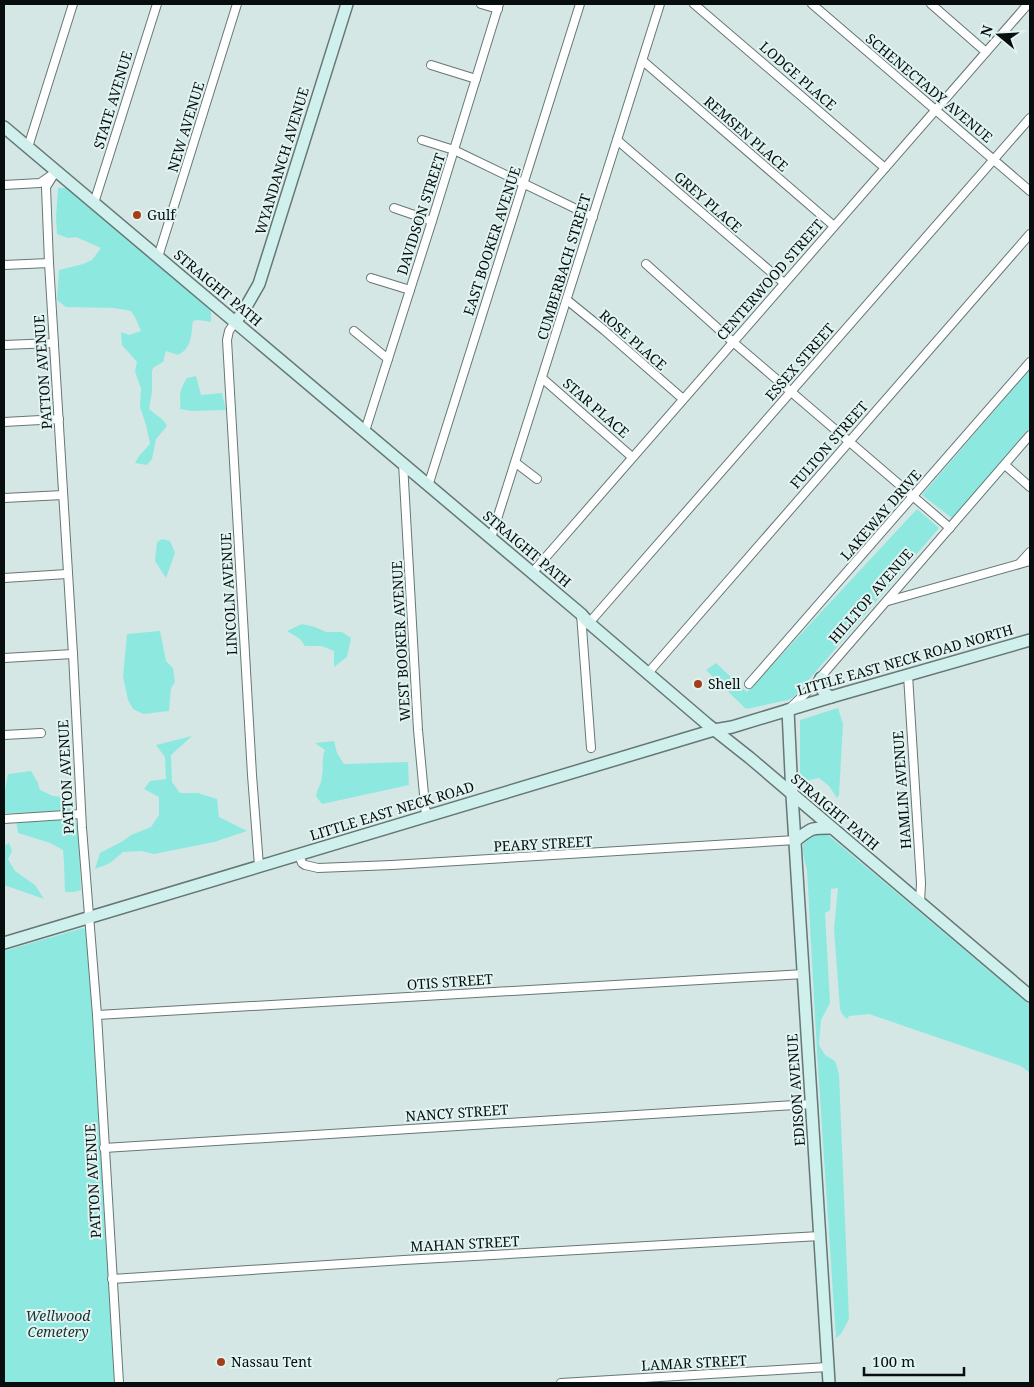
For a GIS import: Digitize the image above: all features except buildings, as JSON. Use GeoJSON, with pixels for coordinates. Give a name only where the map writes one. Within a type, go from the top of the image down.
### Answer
{"type":"FeatureCollection","features":[{"type":"Feature","properties":{"kind":"main road","name":"WYANDANCH AVENUE"},"geometry":{"type":"LineString","coordinates":[[235,322],[259,284],[347,4]]}},
{"type":"Feature","properties":{"kind":"main road","name":"STRAIGHT PATH"},"geometry":{"type":"LineString","coordinates":[[4,126],[1030,996]]}},
{"type":"Feature","properties":{"kind":"main road","name":"LITTLE EAST NECK ROAD NORTH"},"geometry":{"type":"LineString","coordinates":[[788,710],[1030,640]]}},
{"type":"Feature","properties":{"kind":"main road"},"geometry":{"type":"LineString","coordinates":[[820,678],[820,686],[824,693],[831,697]]}},
{"type":"Feature","properties":{"kind":"main road","name":"LITTLE EAST NECK ROAD"},"geometry":{"type":"LineString","coordinates":[[4,943],[714,730],[732,727],[788,710]]}},
{"type":"Feature","properties":{"kind":"main road"},"geometry":{"type":"LineString","coordinates":[[788,710],[792,795]]}},
{"type":"Feature","properties":{"kind":"main road","name":"EDISON AVENUE"},"geometry":{"type":"LineString","coordinates":[[792,795],[829,1383]]}},
{"type":"Feature","properties":{"kind":"main road"},"geometry":{"type":"LineString","coordinates":[[796,840],[812,829],[830,828]]}},
{"type":"Feature","properties":{"kind":"street"},"geometry":{"type":"LineString","coordinates":[[28,147],[73,4]]}},
{"type":"Feature","properties":{"kind":"street","name":"STATE AVENUE"},"geometry":{"type":"LineString","coordinates":[[94,203],[156,4]]}},
{"type":"Feature","properties":{"kind":"street","name":"NEW AVENUE"},"geometry":{"type":"LineString","coordinates":[[158,257],[237,4]]}},
{"type":"Feature","properties":{"kind":"street"},"geometry":{"type":"LineString","coordinates":[[481,4],[498,6]]}},
{"type":"Feature","properties":{"kind":"street","name":"EAST BOOKER AVENUE"},"geometry":{"type":"LineString","coordinates":[[428,486],[580,4]]}},
{"type":"Feature","properties":{"kind":"street","name":"CUMBERBACH STREET"},"geometry":{"type":"LineString","coordinates":[[491,538],[660,4]]}},
{"type":"Feature","properties":{"kind":"street","name":"LODGE PLACE"},"geometry":{"type":"LineString","coordinates":[[694,4],[885,168]]}},
{"type":"Feature","properties":{"kind":"street","name":"SCHENECTADY AVENUE"},"geometry":{"type":"LineString","coordinates":[[812,4],[1030,191]]}},
{"type":"Feature","properties":{"kind":"street"},"geometry":{"type":"LineString","coordinates":[[931,4],[986,52]]}},
{"type":"Feature","properties":{"kind":"street","name":"CENTERWOOD STREET"},"geometry":{"type":"LineString","coordinates":[[532,573],[1028,4]]}},
{"type":"Feature","properties":{"kind":"street","name":"DAVIDSON STREET"},"geometry":{"type":"LineString","coordinates":[[365,431],[498,6]]}},
{"type":"Feature","properties":{"kind":"street","name":"REMSEN PLACE"},"geometry":{"type":"LineString","coordinates":[[643,61],[834,226]]}},
{"type":"Feature","properties":{"kind":"street"},"geometry":{"type":"LineString","coordinates":[[431,65],[476,79]]}},
{"type":"Feature","properties":{"kind":"street","name":"ESSEX STREET"},"geometry":{"type":"LineString","coordinates":[[585,619],[791,391],[1030,118]]}},
{"type":"Feature","properties":{"kind":"street"},"geometry":{"type":"LineString","coordinates":[[422,140],[454,150],[593,217]]}},
{"type":"Feature","properties":{"kind":"street","name":"GREY PLACE"},"geometry":{"type":"LineString","coordinates":[[617,140],[784,283]]}},
{"type":"Feature","properties":{"kind":"street"},"geometry":{"type":"LineString","coordinates":[[4,185],[40,183],[56,171]]}},
{"type":"Feature","properties":{"kind":"street","name":"PATTON AVENUE"},"geometry":{"type":"LineString","coordinates":[[56,171],[46,187],[81,814],[97,1015],[118,1383]]}},
{"type":"Feature","properties":{"kind":"street"},"geometry":{"type":"LineString","coordinates":[[394,208],[432,221]]}},
{"type":"Feature","properties":{"kind":"street","name":"FULTON STREET"},"geometry":{"type":"LineString","coordinates":[[648,673],[1030,234]]}},
{"type":"Feature","properties":{"kind":"street"},"geometry":{"type":"LineString","coordinates":[[4,266],[50,263]]}},
{"type":"Feature","properties":{"kind":"street"},"geometry":{"type":"LineString","coordinates":[[646,264],[733,342],[950,528]]}},
{"type":"Feature","properties":{"kind":"street"},"geometry":{"type":"LineString","coordinates":[[371,278],[410,290]]}},
{"type":"Feature","properties":{"kind":"street","name":"ROSE PLACE"},"geometry":{"type":"LineString","coordinates":[[567,300],[683,399]]}},
{"type":"Feature","properties":{"kind":"street","name":"LINCOLN AVENUE"},"geometry":{"type":"LineString","coordinates":[[235,322],[229,331],[227,340],[259,866]]}},
{"type":"Feature","properties":{"kind":"street"},"geometry":{"type":"LineString","coordinates":[[354,331],[388,359]]}},
{"type":"Feature","properties":{"kind":"street"},"geometry":{"type":"LineString","coordinates":[[4,346],[54,343]]}},
{"type":"Feature","properties":{"kind":"street","name":"LAKEWAY DRIVE"},"geometry":{"type":"LineString","coordinates":[[749,684],[1030,362]]}},
{"type":"Feature","properties":{"kind":"street","name":"STAR PLACE"},"geometry":{"type":"LineString","coordinates":[[542,378],[632,457]]}},
{"type":"Feature","properties":{"kind":"street"},"geometry":{"type":"LineString","coordinates":[[4,422],[59,419]]}},
{"type":"Feature","properties":{"kind":"street","name":"HILLTOP AVENUE"},"geometry":{"type":"LineString","coordinates":[[788,710],[820,678],[1030,435]]}},
{"type":"Feature","properties":{"kind":"street","name":"WEST BOOKER AVENUE"},"geometry":{"type":"LineString","coordinates":[[403,463],[418,721],[426,816]]}},
{"type":"Feature","properties":{"kind":"street"},"geometry":{"type":"LineString","coordinates":[[516,463],[537,479]]}},
{"type":"Feature","properties":{"kind":"street"},"geometry":{"type":"LineString","coordinates":[[1004,465],[1030,487]]}},
{"type":"Feature","properties":{"kind":"street"},"geometry":{"type":"LineString","coordinates":[[4,498],[63,495]]}},
{"type":"Feature","properties":{"kind":"street"},"geometry":{"type":"LineString","coordinates":[[1019,564],[1030,552]]}},
{"type":"Feature","properties":{"kind":"street"},"geometry":{"type":"LineString","coordinates":[[886,601],[1030,561]]}},
{"type":"Feature","properties":{"kind":"street"},"geometry":{"type":"LineString","coordinates":[[4,578],[68,574]]}},
{"type":"Feature","properties":{"kind":"street"},"geometry":{"type":"LineString","coordinates":[[585,619],[591,748]]}},
{"type":"Feature","properties":{"kind":"street"},"geometry":{"type":"LineString","coordinates":[[4,658],[73,654]]}},
{"type":"Feature","properties":{"kind":"street","name":"HAMLIN AVENUE"},"geometry":{"type":"LineString","coordinates":[[908,675],[921,883],[920,903]]}},
{"type":"Feature","properties":{"kind":"street"},"geometry":{"type":"LineString","coordinates":[[4,735],[41,733]]}},
{"type":"Feature","properties":{"kind":"street"},"geometry":{"type":"LineString","coordinates":[[5,821],[81,814]]}},
{"type":"Feature","properties":{"kind":"street","name":"PEARY STREET"},"geometry":{"type":"LineString","coordinates":[[299,855],[302,863],[318,868],[796,840]]}},
{"type":"Feature","properties":{"kind":"street","name":"OTIS STREET"},"geometry":{"type":"LineString","coordinates":[[97,1015],[804,974]]}},
{"type":"Feature","properties":{"kind":"street","name":"NANCY STREET"},"geometry":{"type":"LineString","coordinates":[[104,1148],[812,1104]]}},
{"type":"Feature","properties":{"kind":"street","name":"MAHAN STREET"},"geometry":{"type":"LineString","coordinates":[[112,1279],[820,1236]]}},
{"type":"Feature","properties":{"kind":"street","name":"LAMAR STREET"},"geometry":{"type":"LineString","coordinates":[[561,1383],[828,1367]]}},
{"type":"Feature","properties":{"kind":"green space"},"geometry":{"type":"Polygon","coordinates":[[[58,188],[66,188],[211,306],[211,322],[193,321],[190,341],[186,349],[178,355],[166,351],[163,362],[153,368],[149,409],[163,420],[167,426],[156,439],[152,459],[147,465],[135,463],[150,444],[140,407],[141,389],[135,371],[137,362],[122,345],[121,332],[129,335],[141,331],[131,311],[114,308],[66,307],[57,300],[59,270],[92,260],[101,248],[76,237],[68,238],[57,234],[58,188]]]}},
{"type":"Feature","properties":{"kind":"green space"},"geometry":{"type":"Polygon","coordinates":[[[1030,369],[1030,427],[953,519],[922,495],[1030,369]]]}},
{"type":"Feature","properties":{"kind":"green space"},"geometry":{"type":"Polygon","coordinates":[[[196,376],[201,395],[222,393],[226,410],[192,411],[180,409],[180,394],[183,384],[187,378],[196,376]]]}},
{"type":"Feature","properties":{"kind":"green space"},"geometry":{"type":"Polygon","coordinates":[[[917,509],[939,528],[794,697],[746,709],[706,670],[716,663],[747,692],[917,509]]]}},
{"type":"Feature","properties":{"kind":"green space"},"geometry":{"type":"Polygon","coordinates":[[[162,539],[170,541],[175,553],[166,578],[155,561],[157,542],[162,539]]]}},
{"type":"Feature","properties":{"kind":"green space"},"geometry":{"type":"Polygon","coordinates":[[[302,624],[326,632],[342,632],[351,638],[347,657],[334,667],[334,651],[322,646],[305,646],[300,639],[287,631],[302,624]]]}},
{"type":"Feature","properties":{"kind":"green space"},"geometry":{"type":"Polygon","coordinates":[[[160,631],[166,661],[173,668],[175,682],[171,688],[169,711],[143,714],[133,709],[128,700],[123,676],[127,634],[160,631]]]}},
{"type":"Feature","properties":{"kind":"green space"},"geometry":{"type":"Polygon","coordinates":[[[838,708],[843,724],[839,795],[837,798],[829,786],[819,778],[800,782],[800,720],[838,708]]]}},
{"type":"Feature","properties":{"kind":"green space"},"geometry":{"type":"Polygon","coordinates":[[[192,736],[171,755],[172,782],[180,793],[198,793],[217,799],[219,817],[247,831],[214,842],[154,854],[141,851],[123,852],[110,863],[95,869],[100,853],[131,835],[151,827],[159,815],[159,797],[144,789],[150,781],[166,779],[165,757],[156,745],[192,736]]]}},
{"type":"Feature","properties":{"kind":"green space"},"geometry":{"type":"Polygon","coordinates":[[[334,741],[337,753],[344,764],[408,762],[409,785],[322,804],[316,796],[322,779],[325,750],[315,743],[334,741]]]}},
{"type":"Feature","properties":{"kind":"green space"},"geometry":{"type":"Polygon","coordinates":[[[31,771],[40,790],[53,796],[71,797],[75,804],[72,809],[63,812],[5,813],[5,789],[8,774],[31,771]]]}},
{"type":"Feature","properties":{"kind":"green space"},"geometry":{"type":"Polygon","coordinates":[[[16,820],[75,820],[78,826],[81,890],[65,892],[63,850],[50,843],[18,833],[16,820]]]}},
{"type":"Feature","properties":{"kind":"green space"},"geometry":{"type":"Polygon","coordinates":[[[821,832],[828,835],[1030,1005],[1030,1073],[1021,1066],[869,1014],[849,1016],[847,1019],[840,1009],[834,929],[838,888],[831,889],[830,910],[825,913],[830,1003],[821,1020],[819,1045],[825,1055],[835,1061],[839,1074],[849,1319],[841,1334],[836,1338],[807,870],[803,852],[805,838],[808,834],[821,832]]]}},
{"type":"Feature","properties":{"kind":"green space"},"geometry":{"type":"Polygon","coordinates":[[[9,843],[12,851],[8,859],[15,871],[35,885],[44,899],[4,885],[4,846],[9,843]]]}},
{"type":"Feature","properties":{"kind":"green space","name":"Wellwood Cemetery"},"geometry":{"type":"Polygon","coordinates":[[[83,928],[87,931],[115,1383],[4,1383],[4,951],[83,928]]]}},
{"type":"Feature","properties":{"kind":"place","name":"Gulf"},"geometry":{"type":"Point","coordinates":[137,215]}},
{"type":"Feature","properties":{"kind":"place","name":"Shell"},"geometry":{"type":"Point","coordinates":[698,684]}},
{"type":"Feature","properties":{"kind":"place","name":"Nassau Tent"},"geometry":{"type":"Point","coordinates":[221,1362]}}]}
